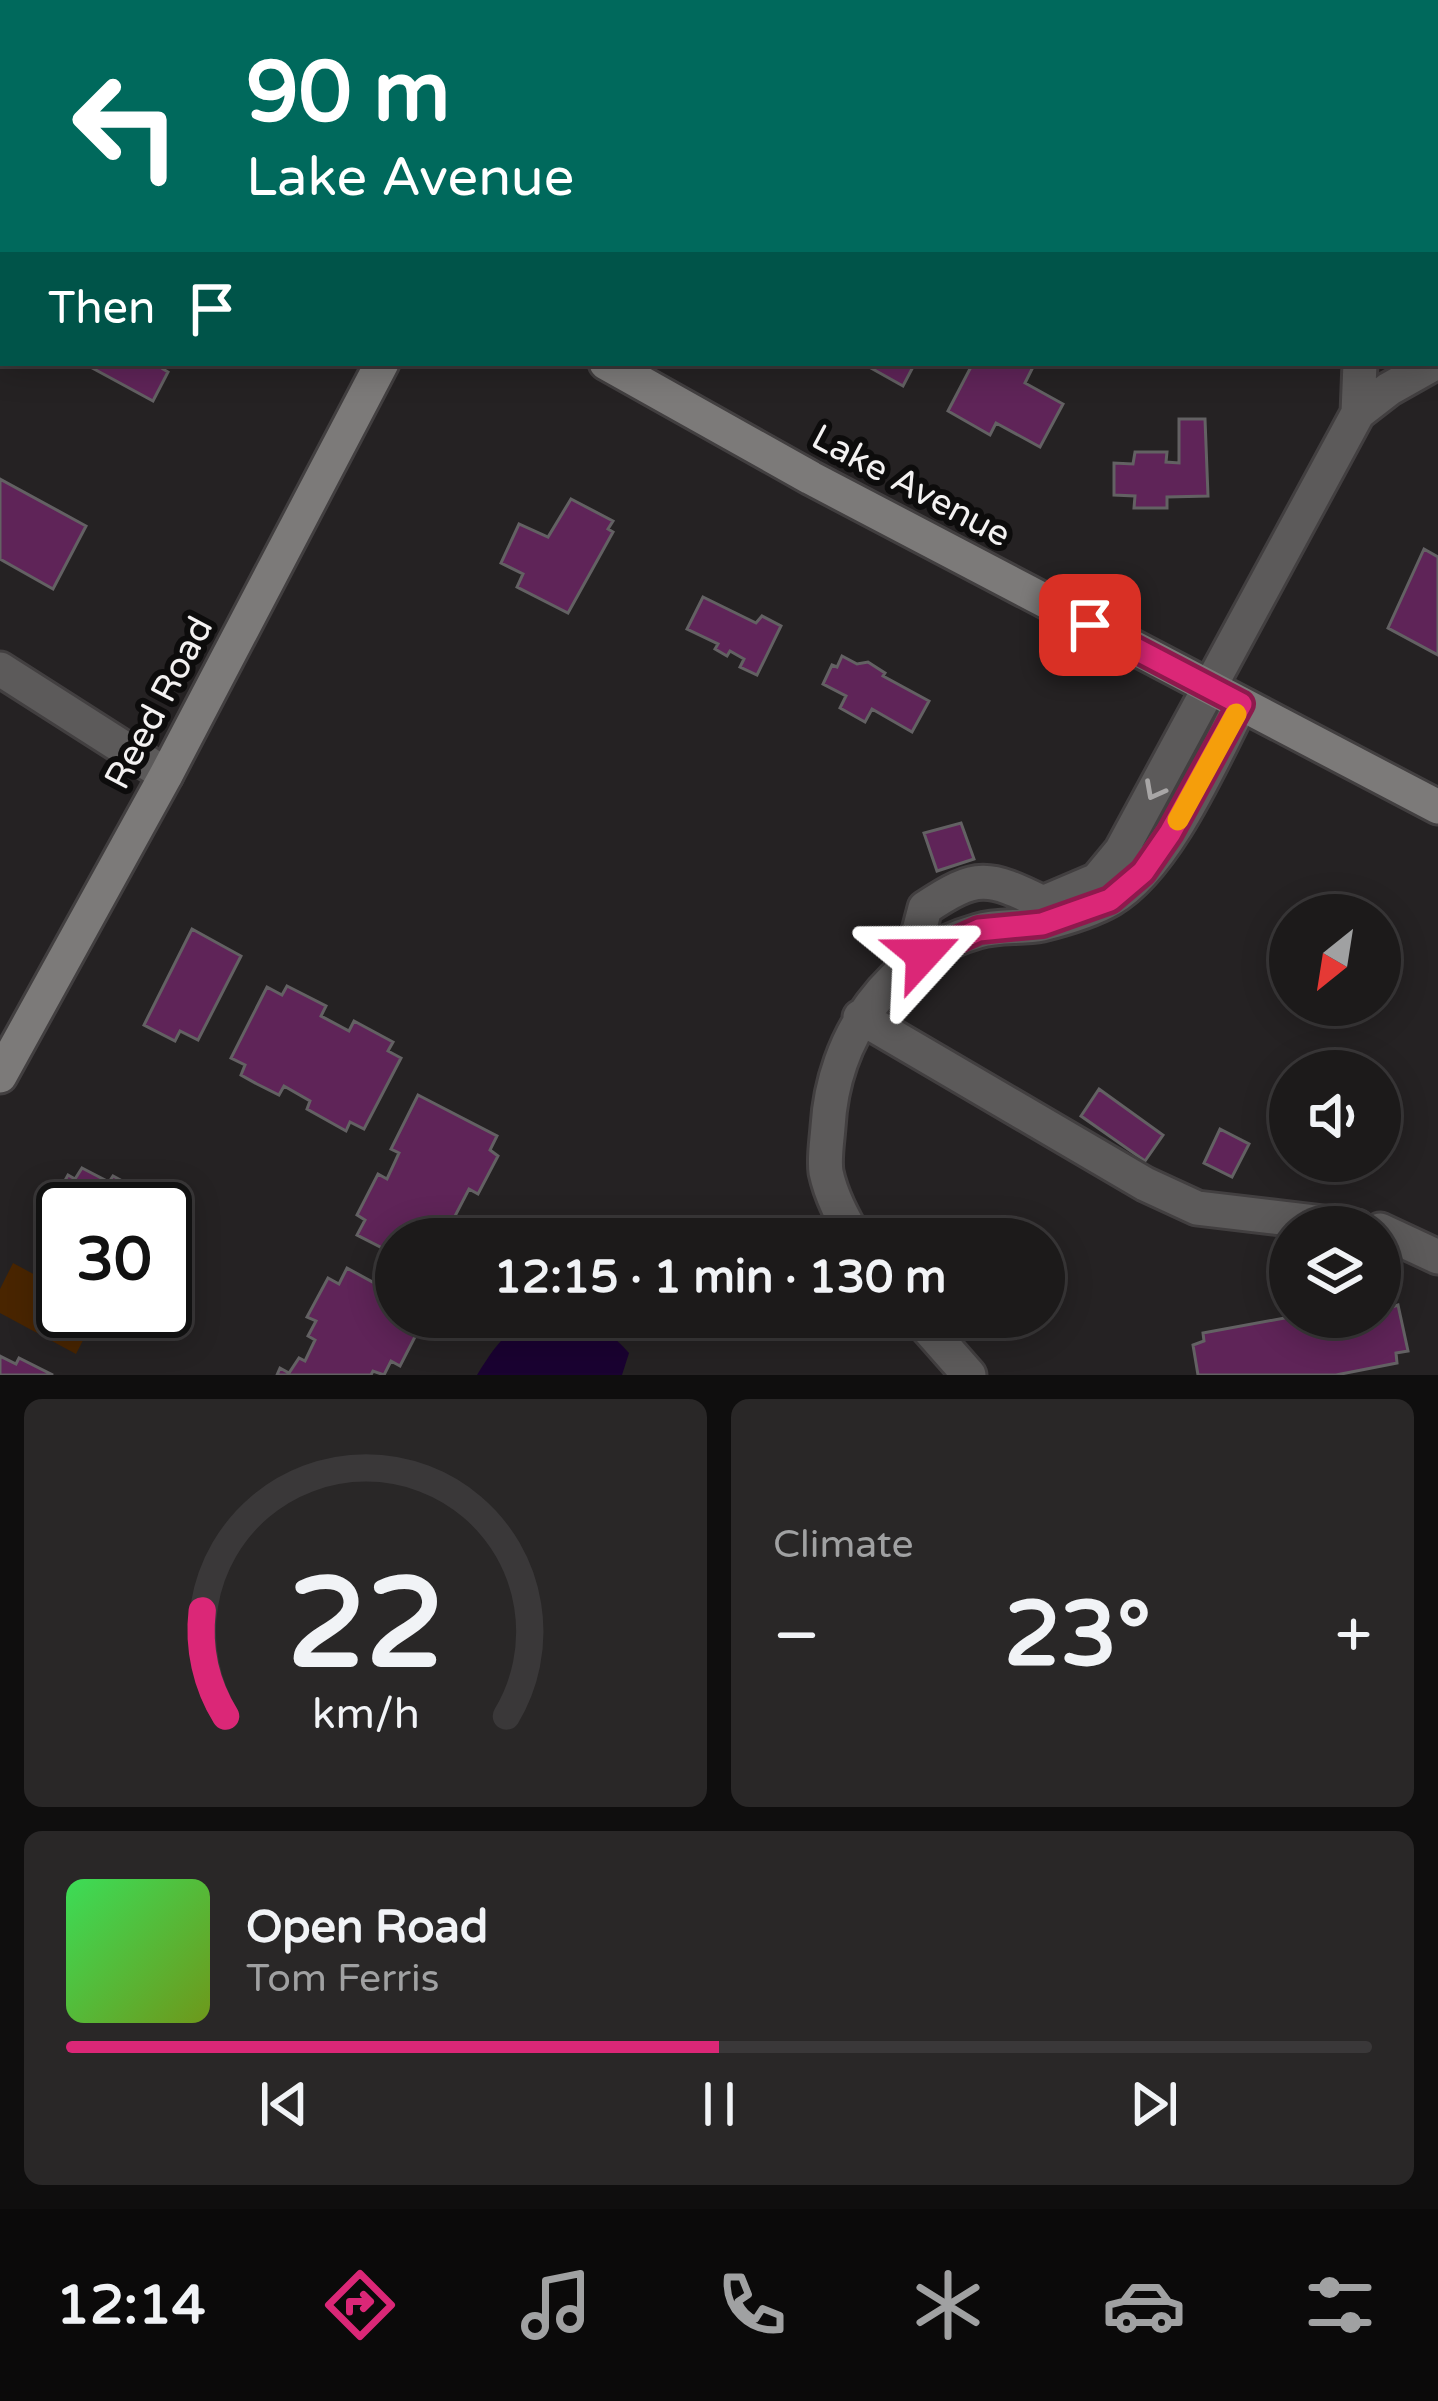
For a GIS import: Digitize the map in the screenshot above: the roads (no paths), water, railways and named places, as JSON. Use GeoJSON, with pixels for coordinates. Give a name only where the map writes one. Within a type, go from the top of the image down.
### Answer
{"type":"FeatureCollection","features":[{"type":"Feature","properties":{"kind":"main road","name":"Reed Road"},"geometry":{"type":"LineString","coordinates":[[0,1076],[166,776],[380,366]]}},
{"type":"Feature","properties":{"kind":"main road","name":"Lake Avenue"},"geometry":{"type":"LineString","coordinates":[[611,366],[811,478],[1438,807]]}},
{"type":"Feature","properties":{"kind":"street"},"geometry":{"type":"LineString","coordinates":[[1358,413],[1360,366]]}},
{"type":"Feature","properties":{"kind":"street"},"geometry":{"type":"LineString","coordinates":[[923,955],[920,932],[925,908],[954,888],[978,880],[1012,888],[1043,903],[1096,880],[1121,851],[1358,413],[1430,366]]}},
{"type":"Feature","properties":{"kind":"street"},"geometry":{"type":"LineString","coordinates":[[0,669],[166,776]]}},
{"type":"Feature","properties":{"kind":"street"},"geometry":{"type":"LineString","coordinates":[[843,1218],[826,1170],[830,1095],[860,1017],[896,976],[923,955],[979,930],[1042,924],[1110,900],[1143,872],[1170,833],[1241,704]]}},
{"type":"Feature","properties":{"kind":"street"},"geometry":{"type":"LineString","coordinates":[[860,1017],[1145,1184],[1197,1208],[1269,1217]]}},
{"type":"Feature","properties":{"kind":"street"},"geometry":{"type":"LineString","coordinates":[[1401,1240],[1438,1257]]}},
{"type":"Feature","properties":{"kind":"street"},"geometry":{"type":"LineString","coordinates":[[937,1338],[969,1375]]}}]}
